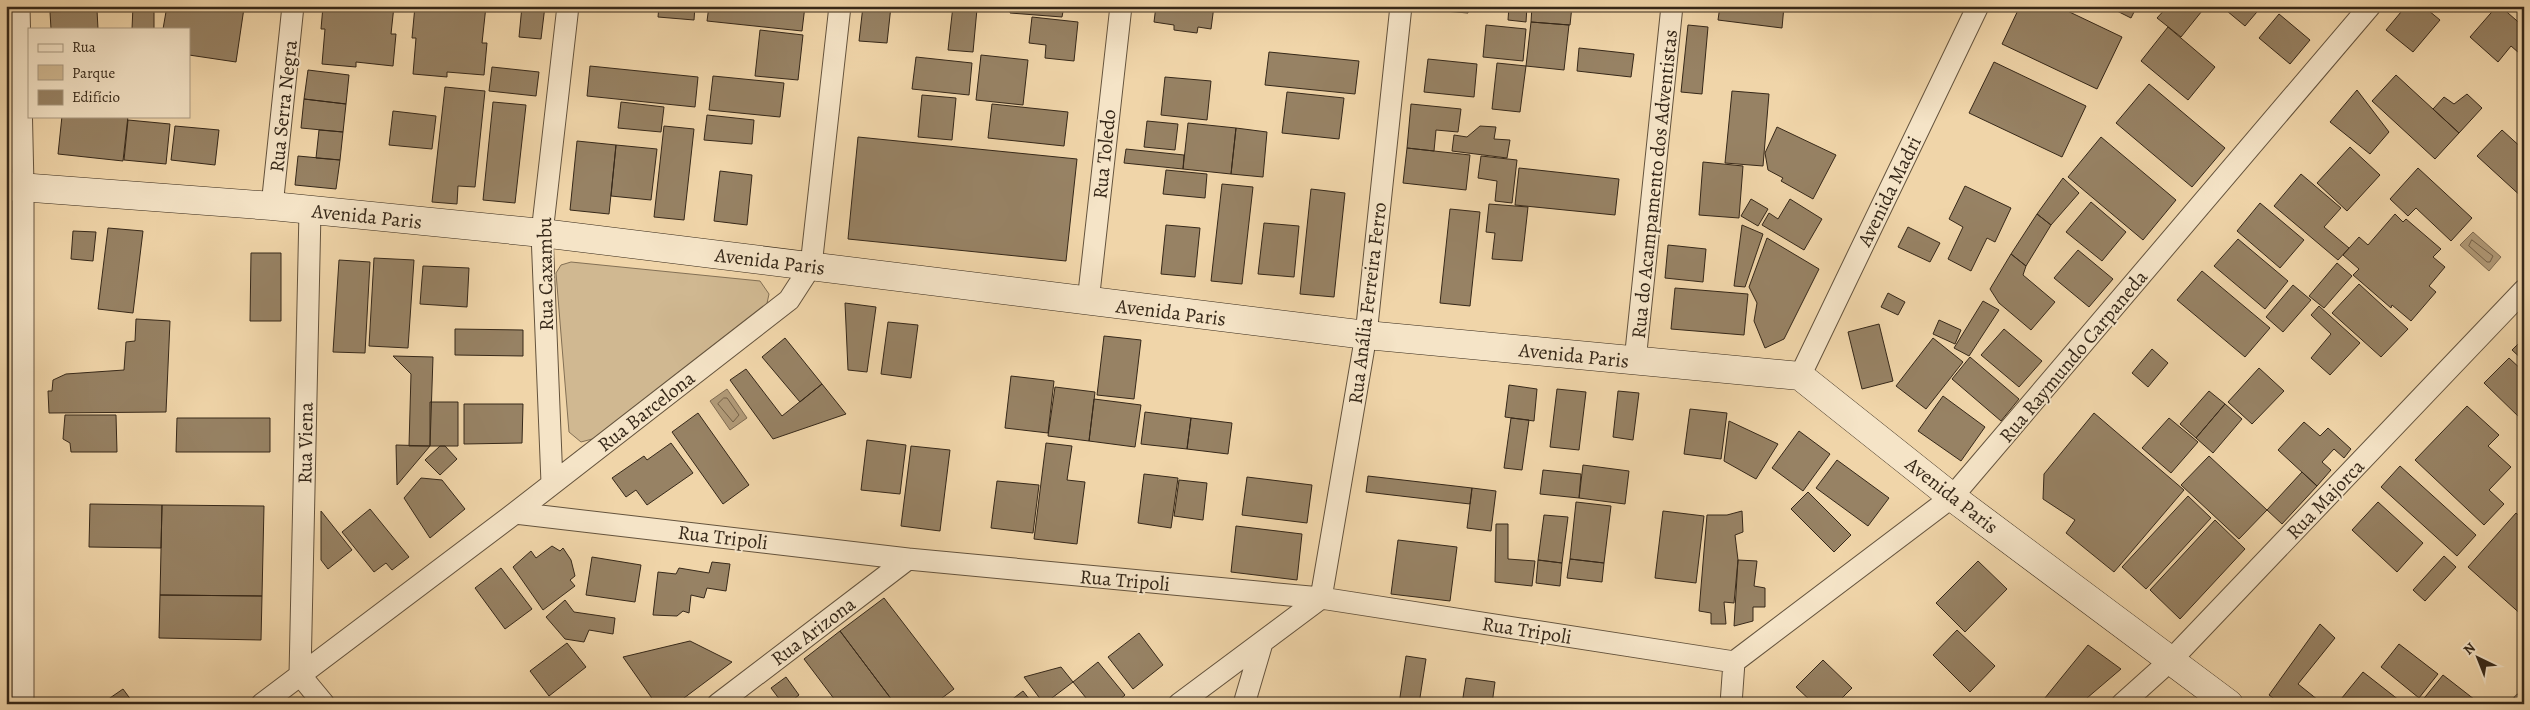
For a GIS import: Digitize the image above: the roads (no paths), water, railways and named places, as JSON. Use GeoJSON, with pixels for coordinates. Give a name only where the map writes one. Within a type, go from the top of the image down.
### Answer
{"type":"FeatureCollection","features":[{"type":"Feature","properties":{"kind":"street"},"geometry":{"type":"LineString","coordinates":[[19,6],[15,186],[23,704]]}},
{"type":"Feature","properties":{"kind":"street","name":"Rua Serra Negra"},"geometry":{"type":"LineString","coordinates":[[272,206],[293,6]]}},
{"type":"Feature","properties":{"kind":"street","name":"Rua Caxambu"},"geometry":{"type":"LineString","coordinates":[[552,484],[542,233],[568,6]]}},
{"type":"Feature","properties":{"kind":"street","name":"Rua Barcelona"},"geometry":{"type":"LineString","coordinates":[[262,704],[515,513],[788,300],[801,285],[811,266],[840,6]]}},
{"type":"Feature","properties":{"kind":"street","name":"Rua Toledo"},"geometry":{"type":"LineString","coordinates":[[1088,302],[1121,6]]}},
{"type":"Feature","properties":{"kind":"street","name":"Rua Anália Ferreira Ferro"},"geometry":{"type":"LineString","coordinates":[[1322,598],[1366,335],[1400,6]]}},
{"type":"Feature","properties":{"kind":"street","name":"Rua do Acampamento dos Adventistas"},"geometry":{"type":"LineString","coordinates":[[1635,361],[1672,6]]}},
{"type":"Feature","properties":{"kind":"street","name":"Avenida Madri"},"geometry":{"type":"LineString","coordinates":[[1800,376],[1978,6]]}},
{"type":"Feature","properties":{"kind":"street","name":"Rua Raymundo Carpaneda"},"geometry":{"type":"LineString","coordinates":[[1734,662],[1952,497],[2370,6]]}},
{"type":"Feature","properties":{"kind":"street","name":"Avenida Paris"},"geometry":{"type":"LineString","coordinates":[[15,186],[272,206],[542,233],[1366,335],[1800,376],[1952,497],[2229,704]]}},
{"type":"Feature","properties":{"kind":"street","name":"Rua Viena"},"geometry":{"type":"LineString","coordinates":[[300,675],[310,211]]}},
{"type":"Feature","properties":{"kind":"street","name":"Rua Majorca"},"geometry":{"type":"LineString","coordinates":[[2122,704],[2170,660],[2524,290]]}},
{"type":"Feature","properties":{"kind":"street","name":"Rua Tripoli"},"geometry":{"type":"LineString","coordinates":[[515,513],[908,559],[1322,598],[1734,662]]}},
{"type":"Feature","properties":{"kind":"street","name":"Rua Arizona"},"geometry":{"type":"LineString","coordinates":[[718,704],[908,559]]}},
{"type":"Feature","properties":{"kind":"street"},"geometry":{"type":"LineString","coordinates":[[1180,704],[1322,598]]}},
{"type":"Feature","properties":{"kind":"street"},"geometry":{"type":"LineString","coordinates":[[1244,704],[1262,643]]}},
{"type":"Feature","properties":{"kind":"street"},"geometry":{"type":"LineString","coordinates":[[1731,704],[1734,662]]}},
{"type":"Feature","properties":{"kind":"street"},"geometry":{"type":"LineString","coordinates":[[300,675],[324,704]]}},
{"type":"Feature","properties":{"kind":"water"},"geometry":{"type":"Polygon","coordinates":[[[2473,232],[2501,257],[2489,271],[2460,245],[2473,232]]]}},
{"type":"Feature","properties":{"kind":"water"},"geometry":{"type":"Polygon","coordinates":[[[727,389],[747,418],[730,430],[710,401],[727,389]]]}}]}
